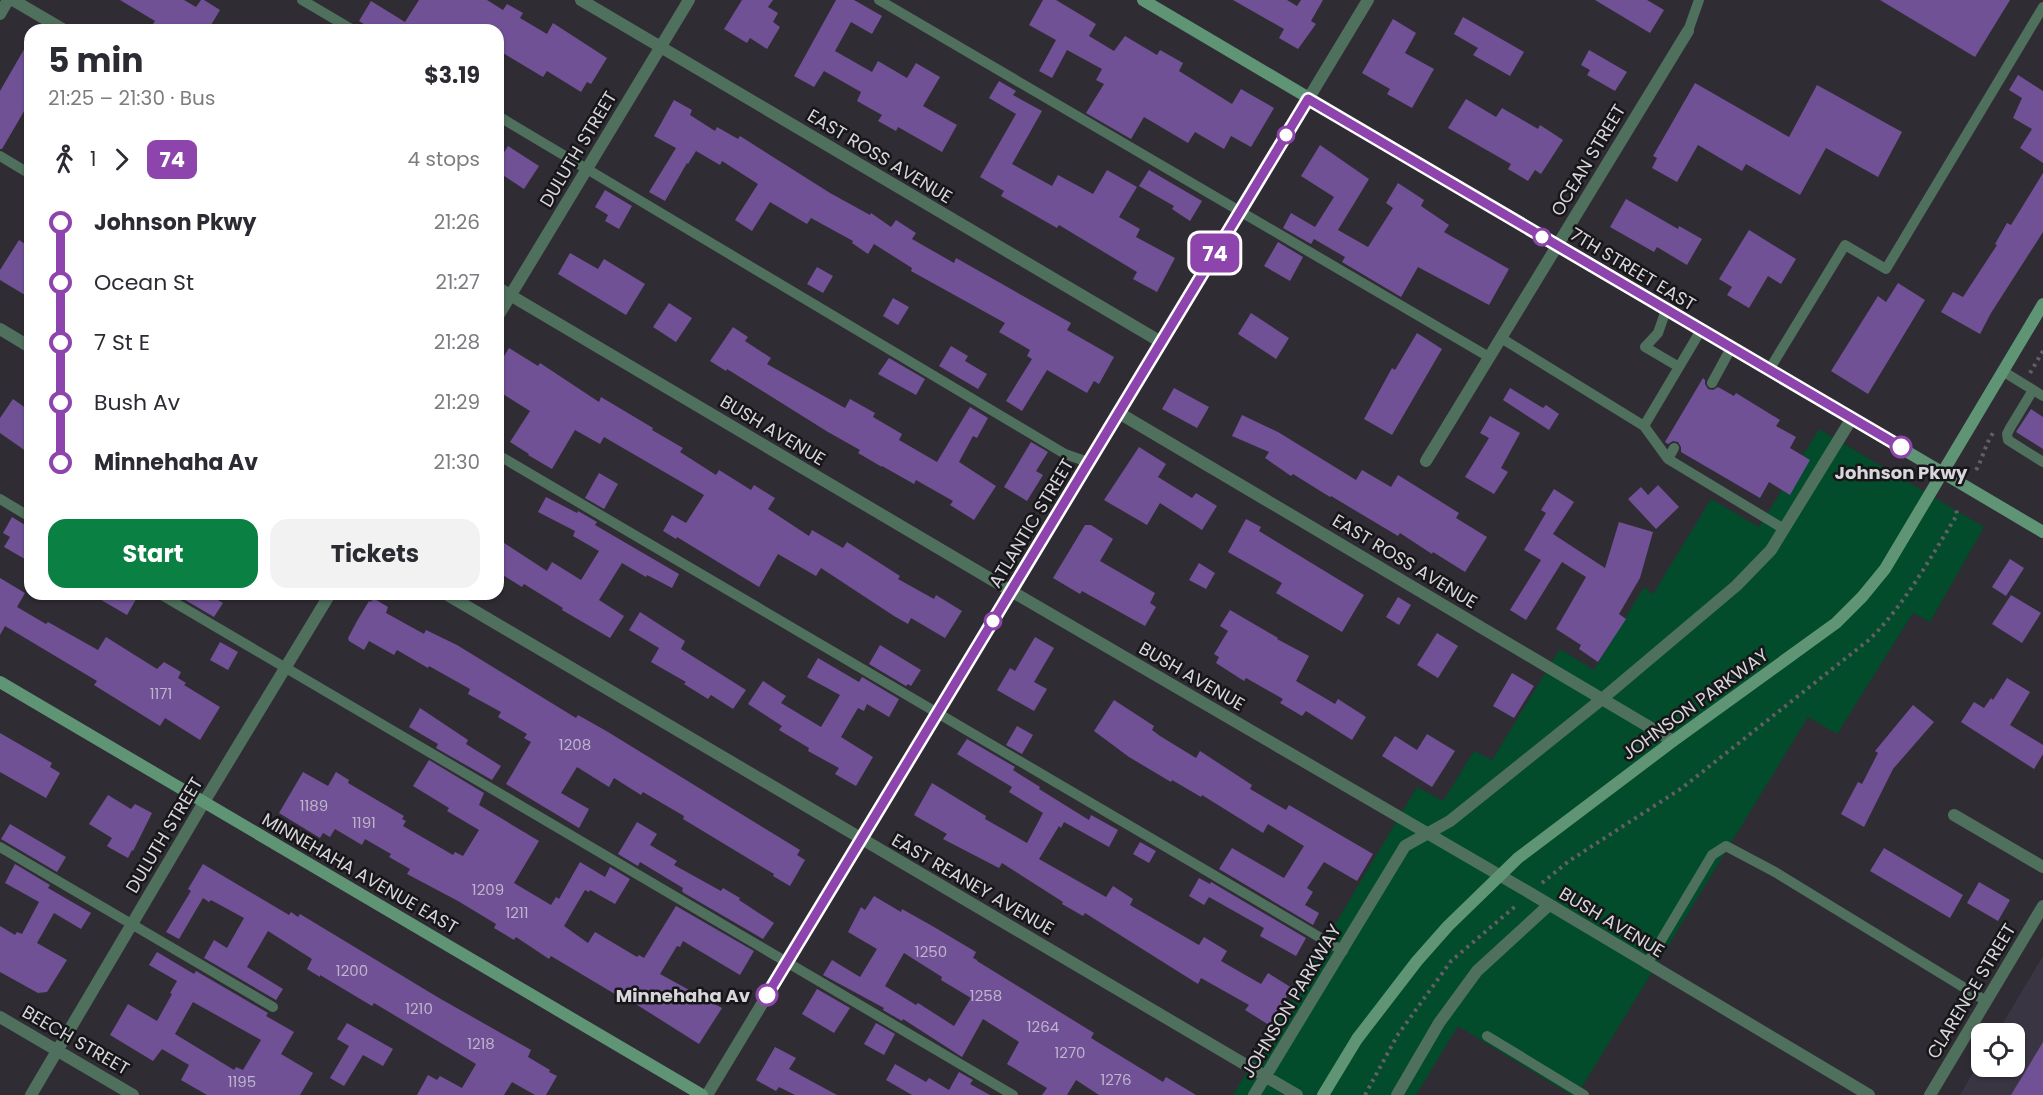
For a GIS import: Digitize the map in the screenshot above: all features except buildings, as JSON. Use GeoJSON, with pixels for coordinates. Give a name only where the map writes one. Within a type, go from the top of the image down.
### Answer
{"type":"FeatureCollection","features":[{"type":"Feature","properties":{"kind":"street"},"geometry":{"type":"LineString","coordinates":[[0,14],[8,0]]}},
{"type":"Feature","properties":{"kind":"street"},"geometry":{"type":"LineString","coordinates":[[13,0],[54,24]]}},
{"type":"Feature","properties":{"kind":"street","name":"EAST ROSS AVENUE"},"geometry":{"type":"LineString","coordinates":[[581,0],[1161,342]]}},
{"type":"Feature","properties":{"kind":"street","name":"DULUTH STREET"},"geometry":{"type":"LineString","coordinates":[[504,306],[689,0]]}},
{"type":"Feature","properties":{"kind":"street","name":"7TH STREET EAST"},"geometry":{"type":"LineString","coordinates":[[1143,0],[2043,532]]}},
{"type":"Feature","properties":{"kind":"street","name":"ATLANTIC STREET"},"geometry":{"type":"LineString","coordinates":[[707,1095],[1368,0]]}},
{"type":"Feature","properties":{"kind":"street","name":"OCEAN STREET"},"geometry":{"type":"LineString","coordinates":[[1426,461],[1688,31]]}},
{"type":"Feature","properties":{"kind":"street","name":"BUSH AVENUE"},"geometry":{"type":"LineString","coordinates":[[504,292],[1869,1095]]}},
{"type":"Feature","properties":{"kind":"street","name":"JOHNSON PARKWAY"},"geometry":{"type":"LineString","coordinates":[[1323,1095],[1357,1039],[1417,961],[1448,926],[1499,876],[1536,844],[1843,616],[1862,597],[1885,569],[2043,304]]}},
{"type":"Feature","properties":{"kind":"street"},"geometry":{"type":"LineString","coordinates":[[0,329],[24,343]]}},
{"type":"Feature","properties":{"kind":"street","name":"EAST ROSS AVENUE"},"geometry":{"type":"LineString","coordinates":[[1119,413],[1673,741]]}},
{"type":"Feature","properties":{"kind":"street","name":"JOHNSON PARKWAY"},"geometry":{"type":"LineString","coordinates":[[1254,1095],[1405,846],[1450,821],[1602,699],[1736,586],[1771,550],[1852,418]]}},
{"type":"Feature","properties":{"kind":"street","name":"DULUTH STREET"},"geometry":{"type":"LineString","coordinates":[[31,1095],[326,600]]}},
{"type":"Feature","properties":{"kind":"street","name":"EAST REANEY AVENUE"},"geometry":{"type":"LineString","coordinates":[[456,600],[1297,1095]]}},
{"type":"Feature","properties":{"kind":"street","name":"MINNEHAHA AVENUE EAST"},"geometry":{"type":"LineString","coordinates":[[0,682],[702,1095]]}},
{"type":"Feature","properties":{"kind":"street"},"geometry":{"type":"LineString","coordinates":[[1954,815],[2043,867]]}},
{"type":"Feature","properties":{"kind":"street"},"geometry":{"type":"LineString","coordinates":[[1397,1095],[1439,1023],[1477,971],[1549,905]]}},
{"type":"Feature","properties":{"kind":"street","name":"CLARENCE STREET"},"geometry":{"type":"LineString","coordinates":[[1930,1095],[2043,906]]}},
{"type":"Feature","properties":{"kind":"street","name":"BEECH STREET"},"geometry":{"type":"LineString","coordinates":[[0,1017],[134,1095]]}},
{"type":"Feature","properties":{"kind":"lane"},"geometry":{"type":"LineString","coordinates":[[302,0],[343,24]]}},
{"type":"Feature","properties":{"kind":"lane"},"geometry":{"type":"LineString","coordinates":[[879,0],[1489,357]]}},
{"type":"Feature","properties":{"kind":"lane"},"geometry":{"type":"LineString","coordinates":[[1688,31],[1699,0]]}},
{"type":"Feature","properties":{"kind":"lane"},"geometry":{"type":"LineString","coordinates":[[1769,370],[1845,245],[1886,269],[2043,7]]}},
{"type":"Feature","properties":{"kind":"lane"},"geometry":{"type":"LineString","coordinates":[[504,120],[1065,454],[1088,462]]}},
{"type":"Feature","properties":{"kind":"lane"},"geometry":{"type":"LineString","coordinates":[[0,156],[24,170]]}},
{"type":"Feature","properties":{"kind":"lane"},"geometry":{"type":"LineString","coordinates":[[1666,310],[1658,333],[1645,347],[1679,367]]}},
{"type":"Feature","properties":{"kind":"lane"},"geometry":{"type":"LineString","coordinates":[[1644,426],[1701,330]]}},
{"type":"Feature","properties":{"kind":"lane"},"geometry":{"type":"LineString","coordinates":[[1501,338],[1644,426],[1668,459],[1784,529]]}},
{"type":"Feature","properties":{"kind":"lane"},"geometry":{"type":"LineString","coordinates":[[1712,383],[1731,348]]}},
{"type":"Feature","properties":{"kind":"lane"},"geometry":{"type":"LineString","coordinates":[[2004,372],[2043,396]]}},
{"type":"Feature","properties":{"kind":"lane"},"geometry":{"type":"LineString","coordinates":[[2033,390],[2007,434],[2008,440],[2043,462]]}},
{"type":"Feature","properties":{"kind":"lane"},"geometry":{"type":"LineString","coordinates":[[1668,459],[1674,448]]}},
{"type":"Feature","properties":{"kind":"lane"},"geometry":{"type":"LineString","coordinates":[[504,459],[1343,951]]}},
{"type":"Feature","properties":{"kind":"lane"},"geometry":{"type":"LineString","coordinates":[[0,499],[24,513]]}},
{"type":"Feature","properties":{"kind":"lane"},"geometry":{"type":"LineString","coordinates":[[170,600],[1013,1095]]}},
{"type":"Feature","properties":{"kind":"lane"},"geometry":{"type":"LineString","coordinates":[[1647,964],[1712,855],[1726,846],[1775,872],[1986,1001]]}},
{"type":"Feature","properties":{"kind":"lane"},"geometry":{"type":"LineString","coordinates":[[0,847],[273,1007]]}},
{"type":"Feature","properties":{"kind":"lane"},"geometry":{"type":"LineString","coordinates":[[1487,1036],[1584,1095]]}},
{"type":"Feature","properties":{"kind":"path"},"geometry":{"type":"LineString","coordinates":[[1549,877],[1569,861],[1682,788],[1870,639],[1890,619],[1913,584],[1957,515],[1956,507]]}},
{"type":"Feature","properties":{"kind":"path"},"geometry":{"type":"LineString","coordinates":[[1365,1095],[1397,1036],[1451,961],[1512,909]]}},
{"type":"Feature","properties":{"kind":"shaded area"},"geometry":{"type":"Polygon","coordinates":[[[2043,956],[2043,1095],[1960,1095],[1971,1076],[2025,1077],[2025,1023],[2003,1023],[2043,956]]]}},
{"type":"Feature","properties":{"kind":"green space"},"geometry":{"type":"Polygon","coordinates":[[[1819,429],[1984,527],[1930,622],[1913,613],[1837,734],[1808,717],[1577,1095],[1571,1095],[1458,1026],[1416,1095],[1233,1095],[1417,787],[1443,801],[1474,751],[1492,760],[1560,649],[1594,670],[1644,587],[1653,594],[1711,499],[1759,527],[1819,429]]]}},
{"type":"Feature","properties":{"kind":"bus line","name":"74"},"geometry":{"type":"LineString","coordinates":[[767,995],[1308,99],[1901,447]]}},
{"type":"Feature","properties":{"kind":"place","name":"Johnson Pkwy"},"geometry":{"type":"Point","coordinates":[1901,447]}},
{"type":"Feature","properties":{"kind":"place","name":"Minnehaha Av"},"geometry":{"type":"Point","coordinates":[767,995]}}]}
